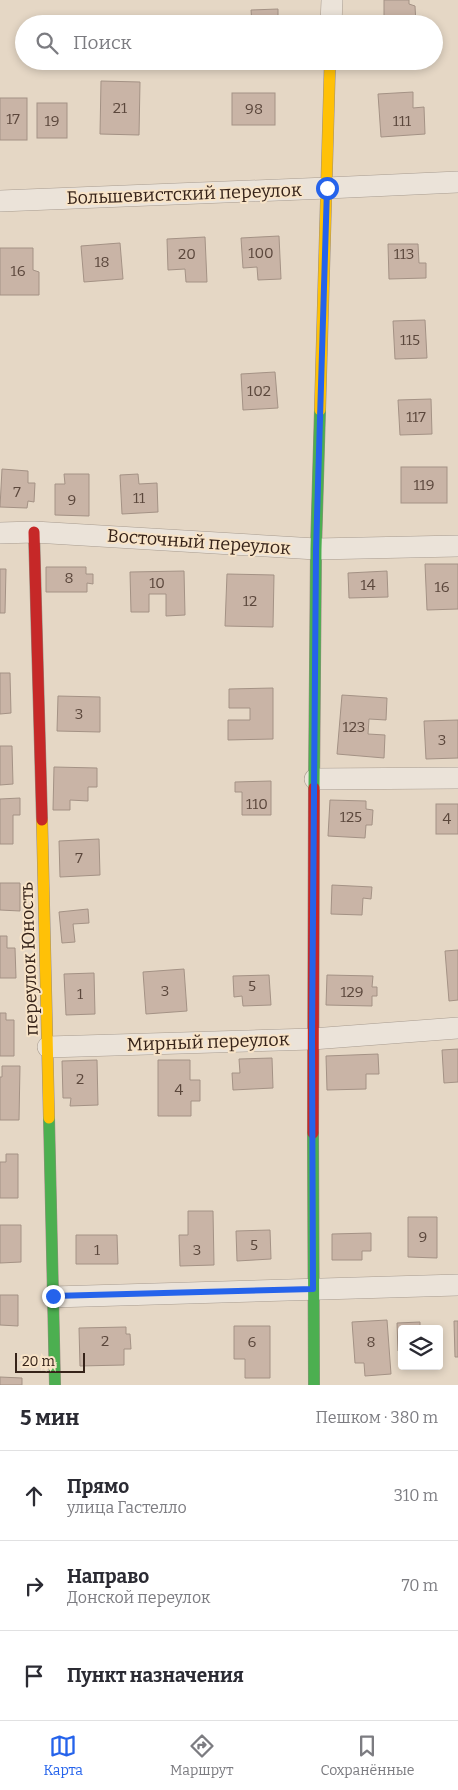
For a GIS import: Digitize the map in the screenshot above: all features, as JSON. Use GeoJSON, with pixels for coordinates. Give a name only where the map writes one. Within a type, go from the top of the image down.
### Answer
{"type":"FeatureCollection","features":[{"type":"Feature","properties":{"kind":"street"},"geometry":{"type":"LineString","coordinates":[[331,15],[332,0]]}},
{"type":"Feature","properties":{"kind":"street"},"geometry":{"type":"LineString","coordinates":[[314,1385],[312,1039],[316,550],[330,70]]}},
{"type":"Feature","properties":{"kind":"street","name":"Большевистский переулок"},"geometry":{"type":"LineString","coordinates":[[0,201],[458,182]]}},
{"type":"Feature","properties":{"kind":"street","name":"Восточный переулок"},"geometry":{"type":"LineString","coordinates":[[0,533],[34,532],[316,550],[458,546]]}},
{"type":"Feature","properties":{"kind":"street","name":"переулок Юность"},"geometry":{"type":"LineString","coordinates":[[34,532],[56,1385]]}},
{"type":"Feature","properties":{"kind":"street"},"geometry":{"type":"LineString","coordinates":[[315,779],[458,778]]}},
{"type":"Feature","properties":{"kind":"street","name":"Мирный переулок"},"geometry":{"type":"LineString","coordinates":[[48,1047],[312,1039],[458,1028]]}},
{"type":"Feature","properties":{"kind":"street"},"geometry":{"type":"LineString","coordinates":[[53,1296],[458,1285]]}},
{"type":"Feature","properties":{"kind":"building"},"geometry":{"type":"Polygon","coordinates":[[[384,0],[409,0],[409,4],[415,6],[416,15],[384,15],[384,0]]]}},
{"type":"Feature","properties":{"kind":"building"},"geometry":{"type":"Polygon","coordinates":[[[278,9],[278,15],[251,15],[251,10],[278,9]]]}},
{"type":"Feature","properties":{"kind":"building"},"geometry":{"type":"Polygon","coordinates":[[[101,81],[140,82],[139,135],[100,134],[101,81]]]}},
{"type":"Feature","properties":{"kind":"building"},"geometry":{"type":"Polygon","coordinates":[[[413,92],[413,108],[424,107],[425,134],[381,137],[378,94],[413,92]]]}},
{"type":"Feature","properties":{"kind":"building"},"geometry":{"type":"Polygon","coordinates":[[[232,93],[275,93],[275,125],[232,125],[232,93]]]}},
{"type":"Feature","properties":{"kind":"building"},"geometry":{"type":"Polygon","coordinates":[[[0,98],[27,98],[27,140],[0,140],[0,98]]]}},
{"type":"Feature","properties":{"kind":"building"},"geometry":{"type":"Polygon","coordinates":[[[37,103],[67,103],[67,138],[37,138],[37,103]]]}},
{"type":"Feature","properties":{"kind":"building"},"geometry":{"type":"Polygon","coordinates":[[[279,236],[281,279],[258,280],[257,267],[243,268],[241,238],[279,236]]]}},
{"type":"Feature","properties":{"kind":"building"},"geometry":{"type":"Polygon","coordinates":[[[205,237],[207,282],[186,282],[185,269],[168,270],[167,239],[205,237]]]}},
{"type":"Feature","properties":{"kind":"building"},"geometry":{"type":"Polygon","coordinates":[[[120,243],[123,279],[84,282],[81,246],[120,243]]]}},
{"type":"Feature","properties":{"kind":"building"},"geometry":{"type":"Polygon","coordinates":[[[388,244],[418,244],[419,263],[426,263],[426,278],[389,279],[388,244]]]}},
{"type":"Feature","properties":{"kind":"building"},"geometry":{"type":"Polygon","coordinates":[[[0,248],[33,248],[33,270],[39,272],[39,295],[0,295],[0,248]]]}},
{"type":"Feature","properties":{"kind":"building"},"geometry":{"type":"Polygon","coordinates":[[[425,320],[427,358],[395,359],[393,321],[425,320]]]}},
{"type":"Feature","properties":{"kind":"building"},"geometry":{"type":"Polygon","coordinates":[[[275,372],[278,408],[243,410],[241,374],[275,372]]]}},
{"type":"Feature","properties":{"kind":"building"},"geometry":{"type":"Polygon","coordinates":[[[431,399],[432,434],[400,435],[398,400],[431,399]]]}},
{"type":"Feature","properties":{"kind":"building"},"geometry":{"type":"Polygon","coordinates":[[[401,467],[447,467],[447,503],[401,503],[401,467]]]}},
{"type":"Feature","properties":{"kind":"building"},"geometry":{"type":"Polygon","coordinates":[[[2,469],[28,471],[28,483],[35,483],[34,502],[28,501],[27,508],[0,507],[2,469]]]}},
{"type":"Feature","properties":{"kind":"building"},"geometry":{"type":"Polygon","coordinates":[[[64,474],[89,474],[89,516],[55,515],[55,484],[65,484],[64,474]]]}},
{"type":"Feature","properties":{"kind":"building"},"geometry":{"type":"Polygon","coordinates":[[[138,474],[139,484],[157,483],[158,512],[122,514],[120,475],[138,474]]]}},
{"type":"Feature","properties":{"kind":"building"},"geometry":{"type":"Polygon","coordinates":[[[425,564],[458,564],[458,609],[427,610],[425,564]]]}},
{"type":"Feature","properties":{"kind":"building"},"geometry":{"type":"Polygon","coordinates":[[[46,567],[86,567],[86,574],[93,574],[93,584],[87,583],[87,592],[46,592],[46,567]]]}},
{"type":"Feature","properties":{"kind":"building"},"geometry":{"type":"Polygon","coordinates":[[[0,569],[6,569],[5,613],[0,613],[0,569]]]}},
{"type":"Feature","properties":{"kind":"building"},"geometry":{"type":"Polygon","coordinates":[[[184,571],[185,615],[166,616],[166,594],[149,594],[149,612],[131,612],[130,572],[184,571]]]}},
{"type":"Feature","properties":{"kind":"building"},"geometry":{"type":"Polygon","coordinates":[[[387,571],[388,597],[349,598],[348,573],[387,571]]]}},
{"type":"Feature","properties":{"kind":"building"},"geometry":{"type":"Polygon","coordinates":[[[227,574],[274,575],[273,627],[225,626],[227,574]]]}},
{"type":"Feature","properties":{"kind":"building"},"geometry":{"type":"Polygon","coordinates":[[[0,673],[10,673],[11,713],[0,714],[0,673]]]}},
{"type":"Feature","properties":{"kind":"building"},"geometry":{"type":"Polygon","coordinates":[[[273,688],[273,739],[228,740],[228,720],[250,720],[250,708],[229,708],[229,689],[273,688]]]}},
{"type":"Feature","properties":{"kind":"building"},"geometry":{"type":"Polygon","coordinates":[[[342,695],[387,698],[386,720],[369,719],[368,734],[385,735],[384,758],[337,754],[342,695]]]}},
{"type":"Feature","properties":{"kind":"building"},"geometry":{"type":"Polygon","coordinates":[[[58,696],[100,697],[100,732],[57,731],[58,696]]]}},
{"type":"Feature","properties":{"kind":"building"},"geometry":{"type":"Polygon","coordinates":[[[458,720],[458,758],[426,759],[424,721],[458,720]]]}},
{"type":"Feature","properties":{"kind":"building"},"geometry":{"type":"Polygon","coordinates":[[[0,746],[12,746],[13,784],[0,785],[0,746]]]}},
{"type":"Feature","properties":{"kind":"building"},"geometry":{"type":"Polygon","coordinates":[[[54,767],[97,768],[97,787],[88,787],[88,801],[70,800],[70,810],[53,810],[54,767]]]}},
{"type":"Feature","properties":{"kind":"building"},"geometry":{"type":"Polygon","coordinates":[[[271,781],[271,815],[242,815],[242,792],[235,792],[235,782],[271,781]]]}},
{"type":"Feature","properties":{"kind":"building"},"geometry":{"type":"Polygon","coordinates":[[[20,798],[20,815],[13,815],[13,844],[0,844],[0,799],[20,798]]]}},
{"type":"Feature","properties":{"kind":"building"},"geometry":{"type":"Polygon","coordinates":[[[330,800],[366,801],[366,809],[373,810],[372,825],[366,825],[365,838],[328,836],[330,800]]]}},
{"type":"Feature","properties":{"kind":"building"},"geometry":{"type":"Polygon","coordinates":[[[436,804],[458,804],[458,834],[436,834],[436,804]]]}},
{"type":"Feature","properties":{"kind":"building"},"geometry":{"type":"Polygon","coordinates":[[[99,839],[100,875],[60,877],[59,841],[99,839]]]}},
{"type":"Feature","properties":{"kind":"building"},"geometry":{"type":"Polygon","coordinates":[[[0,883],[20,883],[20,911],[0,910],[0,883]]]}},
{"type":"Feature","properties":{"kind":"building"},"geometry":{"type":"Polygon","coordinates":[[[332,885],[372,887],[371,899],[363,898],[362,915],[331,914],[332,885]]]}},
{"type":"Feature","properties":{"kind":"building"},"geometry":{"type":"Polygon","coordinates":[[[88,909],[89,923],[73,924],[75,942],[62,943],[59,912],[88,909]]]}},
{"type":"Feature","properties":{"kind":"building"},"geometry":{"type":"Polygon","coordinates":[[[0,936],[7,936],[7,948],[15,948],[16,978],[0,978],[0,936]]]}},
{"type":"Feature","properties":{"kind":"building"},"geometry":{"type":"Polygon","coordinates":[[[458,950],[458,1000],[449,1001],[445,951],[458,950]]]}},
{"type":"Feature","properties":{"kind":"building"},"geometry":{"type":"Polygon","coordinates":[[[184,969],[187,1011],[146,1014],[143,972],[184,969]]]}},
{"type":"Feature","properties":{"kind":"building"},"geometry":{"type":"Polygon","coordinates":[[[94,973],[95,1014],[66,1015],[64,974],[94,973]]]}},
{"type":"Feature","properties":{"kind":"building"},"geometry":{"type":"Polygon","coordinates":[[[269,975],[271,1005],[243,1006],[242,996],[234,997],[233,976],[269,975]]]}},
{"type":"Feature","properties":{"kind":"building"},"geometry":{"type":"Polygon","coordinates":[[[327,975],[373,976],[372,987],[377,987],[377,996],[372,996],[372,1006],[326,1005],[327,975]]]}},
{"type":"Feature","properties":{"kind":"building"},"geometry":{"type":"Polygon","coordinates":[[[0,1013],[6,1013],[6,1020],[14,1020],[14,1056],[0,1056],[0,1013]]]}},
{"type":"Feature","properties":{"kind":"building"},"geometry":{"type":"Polygon","coordinates":[[[458,1049],[458,1082],[444,1083],[442,1050],[458,1049]]]}},
{"type":"Feature","properties":{"kind":"building"},"geometry":{"type":"Polygon","coordinates":[[[378,1054],[379,1074],[366,1074],[366,1089],[327,1090],[326,1056],[378,1054]]]}},
{"type":"Feature","properties":{"kind":"building"},"geometry":{"type":"Polygon","coordinates":[[[272,1058],[273,1088],[233,1090],[232,1073],[240,1073],[239,1059],[272,1058]]]}},
{"type":"Feature","properties":{"kind":"building"},"geometry":{"type":"Polygon","coordinates":[[[97,1060],[98,1105],[70,1106],[71,1098],[63,1098],[62,1061],[97,1060]]]}},
{"type":"Feature","properties":{"kind":"building"},"geometry":{"type":"Polygon","coordinates":[[[158,1060],[190,1060],[190,1080],[200,1080],[200,1101],[191,1101],[191,1116],[158,1116],[158,1060]]]}},
{"type":"Feature","properties":{"kind":"building"},"geometry":{"type":"Polygon","coordinates":[[[2,1066],[20,1066],[19,1120],[0,1120],[0,1077],[2,1077],[2,1066]]]}},
{"type":"Feature","properties":{"kind":"building"},"geometry":{"type":"Polygon","coordinates":[[[6,1154],[18,1154],[18,1198],[0,1198],[0,1162],[6,1162],[6,1154]]]}},
{"type":"Feature","properties":{"kind":"building"},"geometry":{"type":"Polygon","coordinates":[[[188,1211],[213,1211],[214,1265],[180,1266],[179,1235],[188,1235],[188,1211]]]}},
{"type":"Feature","properties":{"kind":"building"},"geometry":{"type":"Polygon","coordinates":[[[408,1217],[437,1217],[437,1258],[408,1257],[408,1217]]]}},
{"type":"Feature","properties":{"kind":"building"},"geometry":{"type":"Polygon","coordinates":[[[0,1225],[21,1225],[21,1262],[0,1263],[0,1225]]]}},
{"type":"Feature","properties":{"kind":"building"},"geometry":{"type":"Polygon","coordinates":[[[270,1230],[271,1259],[237,1261],[236,1231],[270,1230]]]}},
{"type":"Feature","properties":{"kind":"building"},"geometry":{"type":"Polygon","coordinates":[[[371,1233],[371,1251],[362,1251],[362,1260],[332,1260],[332,1234],[371,1233]]]}},
{"type":"Feature","properties":{"kind":"building"},"geometry":{"type":"Polygon","coordinates":[[[76,1235],[117,1235],[118,1264],[76,1264],[76,1235]]]}},
{"type":"Feature","properties":{"kind":"building"},"geometry":{"type":"Polygon","coordinates":[[[0,1295],[18,1295],[18,1326],[0,1325],[0,1295]]]}},
{"type":"Feature","properties":{"kind":"building"},"geometry":{"type":"Polygon","coordinates":[[[387,1320],[391,1374],[365,1376],[364,1363],[355,1363],[352,1322],[387,1320]]]}},
{"type":"Feature","properties":{"kind":"building"},"geometry":{"type":"Polygon","coordinates":[[[454,1321],[458,1321],[458,1357],[455,1357],[454,1321]]]}},
{"type":"Feature","properties":{"kind":"building"},"geometry":{"type":"Polygon","coordinates":[[[420,1322],[420,1325],[398,1325],[398,1351],[397,1323],[420,1322]]]}},
{"type":"Feature","properties":{"kind":"building"},"geometry":{"type":"Polygon","coordinates":[[[234,1326],[270,1326],[270,1378],[245,1378],[245,1359],[234,1359],[234,1326]]]}},
{"type":"Feature","properties":{"kind":"building"},"geometry":{"type":"Polygon","coordinates":[[[126,1327],[126,1334],[130,1334],[131,1349],[124,1349],[124,1365],[80,1366],[79,1328],[126,1327]]]}},
{"type":"Feature","properties":{"kind":"building"},"geometry":{"type":"Polygon","coordinates":[[[0,1377],[22,1378],[22,1385],[0,1385],[0,1377]]]}},
{"type":"Feature","properties":{"kind":"traffic: fast"},"geometry":{"type":"LineString","coordinates":[[314,788],[316,549],[320,410]]}},
{"type":"Feature","properties":{"kind":"traffic: fast"},"geometry":{"type":"LineString","coordinates":[[49,1118],[55,1385]]}},
{"type":"Feature","properties":{"kind":"traffic: fast"},"geometry":{"type":"LineString","coordinates":[[313,1133],[314,1385]]}},
{"type":"Feature","properties":{"kind":"traffic: slow"},"geometry":{"type":"LineString","coordinates":[[320,410],[330,70]]}},
{"type":"Feature","properties":{"kind":"traffic: slow"},"geometry":{"type":"LineString","coordinates":[[42,820],[49,1118]]}},
{"type":"Feature","properties":{"kind":"traffic: jam"},"geometry":{"type":"LineString","coordinates":[[34,532],[42,820]]}},
{"type":"Feature","properties":{"kind":"traffic: jam"},"geometry":{"type":"LineString","coordinates":[[313,1133],[314,788]]}},
{"type":"Feature","properties":{"kind":"route"},"geometry":{"type":"LineString","coordinates":[[53,1296],[313,1289],[312,1039],[316,550],[327,188]]}}]}
